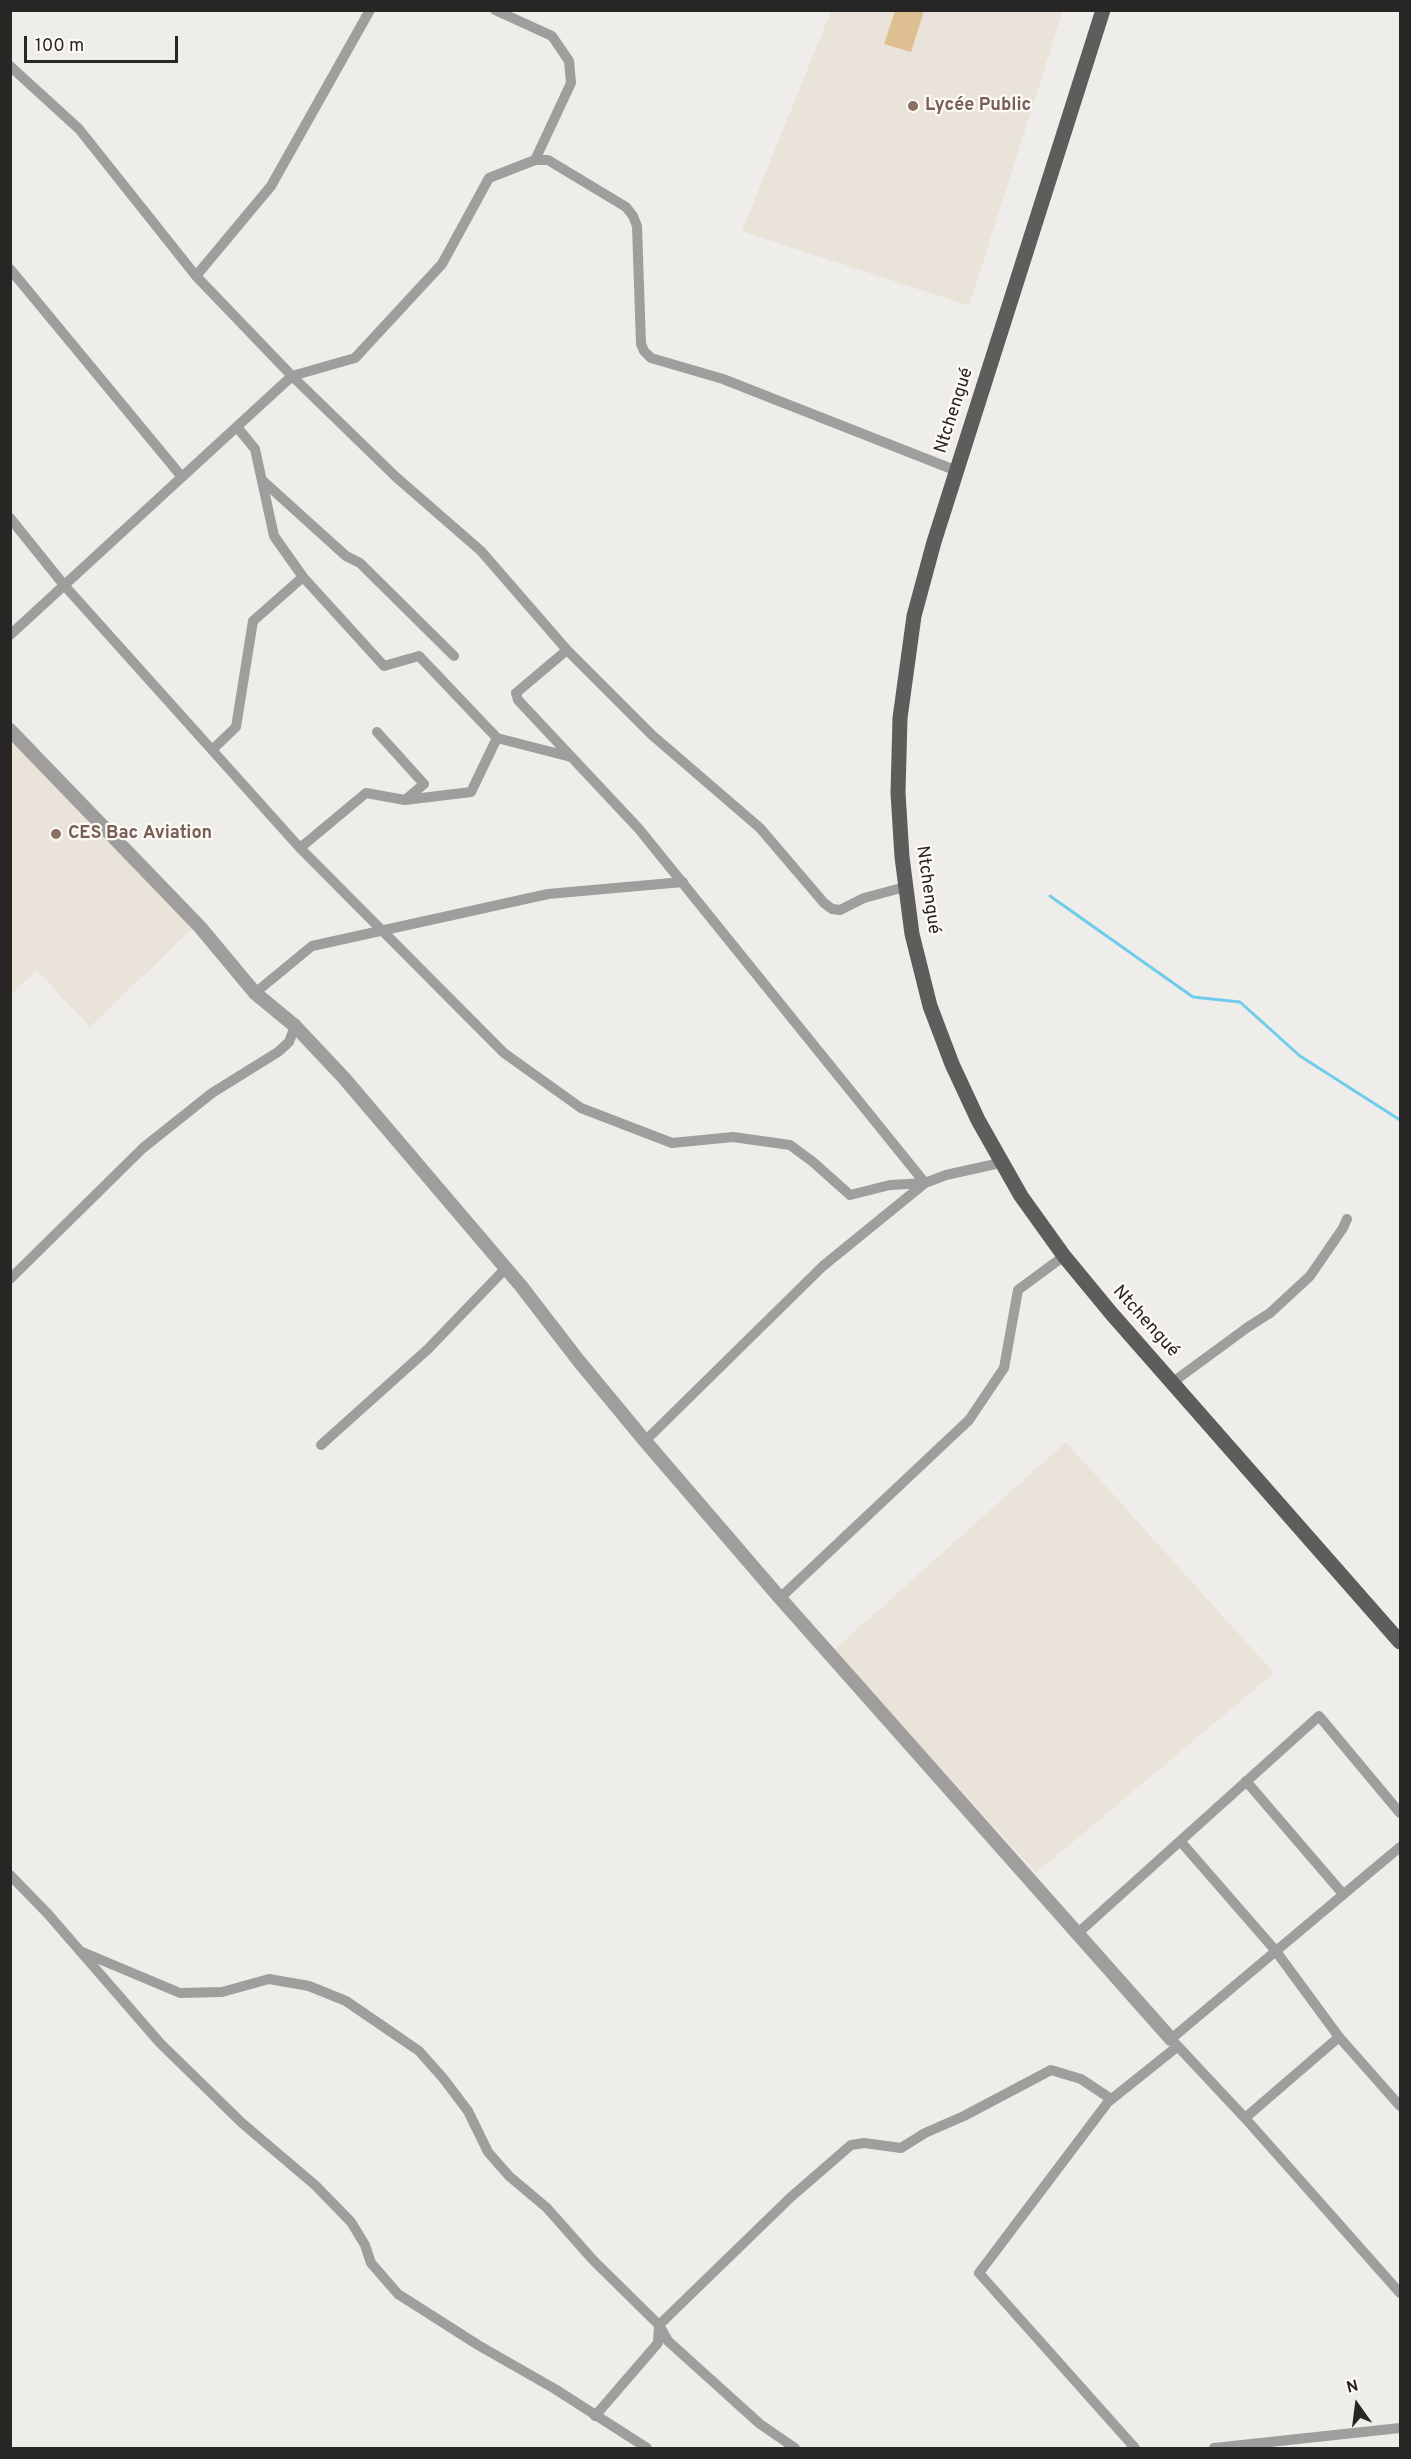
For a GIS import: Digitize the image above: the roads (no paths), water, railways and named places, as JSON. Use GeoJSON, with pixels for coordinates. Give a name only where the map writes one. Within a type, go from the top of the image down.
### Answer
{"type":"FeatureCollection","features":[{"type":"Feature","properties":{"kind":"main road","name":"Ntchengué"},"geometry":{"type":"LineString","coordinates":[[1103,10],[919,597],[905,670],[900,718],[898,793],[905,887],[912,934],[934,1016],[964,1090],[1000,1163],[1021,1196],[1064,1256],[1111,1313],[1398,1635]]}},
{"type":"Feature","properties":{"kind":"street"},"geometry":{"type":"LineString","coordinates":[[196,276],[271,186],[370,10]]}},
{"type":"Feature","properties":{"kind":"street"},"geometry":{"type":"LineString","coordinates":[[495,10],[552,36],[569,61],[571,83],[535,160]]}},
{"type":"Feature","properties":{"kind":"street"},"geometry":{"type":"LineString","coordinates":[[10,66],[79,129],[196,276],[292,376],[396,477],[481,550],[567,650],[652,735],[760,828],[824,903],[832,909],[840,910],[864,898],[905,887]]}},
{"type":"Feature","properties":{"kind":"street"},"geometry":{"type":"LineString","coordinates":[[10,635],[292,376],[355,358],[442,264],[489,178],[535,160],[548,160],[626,207],[633,216],[637,226],[641,344],[651,358],[723,379],[957,471]]}},
{"type":"Feature","properties":{"kind":"street"},"geometry":{"type":"LineString","coordinates":[[10,269],[182,477]]}},
{"type":"Feature","properties":{"kind":"street"},"geometry":{"type":"LineString","coordinates":[[237,427],[255,449],[274,536],[303,578],[384,666],[418,656],[497,738],[571,758]]}},
{"type":"Feature","properties":{"kind":"street"},"geometry":{"type":"LineString","coordinates":[[263,480],[346,556],[360,562],[454,656]]}},
{"type":"Feature","properties":{"kind":"street"},"geometry":{"type":"LineString","coordinates":[[10,518],[64,585],[300,848],[504,1053],[581,1108],[672,1143],[733,1137],[790,1145],[813,1162],[849,1195],[890,1185],[925,1183],[946,1175],[1000,1163]]}},
{"type":"Feature","properties":{"kind":"street"},"geometry":{"type":"LineString","coordinates":[[212,750],[236,727],[253,621],[303,578]]}},
{"type":"Feature","properties":{"kind":"street"},"geometry":{"type":"LineString","coordinates":[[567,650],[516,693],[518,700],[639,829],[925,1183]]}},
{"type":"Feature","properties":{"kind":"street"},"geometry":{"type":"LineString","coordinates":[[10,730],[200,927],[255,993],[295,1026],[344,1078],[506,1268],[645,1441],[780,1598],[1401,2293]]}},
{"type":"Feature","properties":{"kind":"street"},"geometry":{"type":"LineString","coordinates":[[377,732],[424,784],[405,800]]}},
{"type":"Feature","properties":{"kind":"street"},"geometry":{"type":"LineString","coordinates":[[300,848],[366,793],[405,800],[471,792],[497,738]]}},
{"type":"Feature","properties":{"kind":"street"},"geometry":{"type":"LineString","coordinates":[[255,993],[312,946],[548,894],[683,882]]}},
{"type":"Feature","properties":{"kind":"street"},"geometry":{"type":"LineString","coordinates":[[10,1279],[143,1148],[212,1093],[278,1052],[289,1042],[295,1026]]}},
{"type":"Feature","properties":{"kind":"street"},"geometry":{"type":"LineString","coordinates":[[645,1441],[823,1266],[925,1183]]}},
{"type":"Feature","properties":{"kind":"street"},"geometry":{"type":"LineString","coordinates":[[1173,1382],[1270,1313],[1310,1276],[1347,1219]]}},
{"type":"Feature","properties":{"kind":"street"},"geometry":{"type":"LineString","coordinates":[[780,1598],[969,1420],[1004,1368],[1018,1290],[1064,1256]]}},
{"type":"Feature","properties":{"kind":"street"},"geometry":{"type":"LineString","coordinates":[[321,1445],[429,1349],[506,1268]]}},
{"type":"Feature","properties":{"kind":"street"},"geometry":{"type":"LineString","coordinates":[[1078,1933],[1319,1716],[1401,1813]]}},
{"type":"Feature","properties":{"kind":"street"},"geometry":{"type":"LineString","coordinates":[[1246,1781],[1343,1894]]}},
{"type":"Feature","properties":{"kind":"street"},"geometry":{"type":"LineString","coordinates":[[1181,1842],[1275,1950],[1339,2037],[1401,2106]]}},
{"type":"Feature","properties":{"kind":"street"},"geometry":{"type":"LineString","coordinates":[[1134,2448],[979,2273],[1111,2099],[1275,1950],[1401,1847]]}},
{"type":"Feature","properties":{"kind":"street"},"geometry":{"type":"LineString","coordinates":[[10,1875],[160,2043],[242,2123],[315,2185],[351,2222],[365,2245],[371,2263],[398,2294],[478,2345],[555,2389],[646,2448]]}},
{"type":"Feature","properties":{"kind":"street"},"geometry":{"type":"LineString","coordinates":[[80,1951],[180,1993],[222,1992],[269,1979],[309,1986],[346,2001],[419,2051],[468,2111],[488,2152],[509,2176],[548,2208],[593,2260],[659,2325],[668,2341],[692,2365],[760,2424],[795,2448]]}},
{"type":"Feature","properties":{"kind":"street"},"geometry":{"type":"LineString","coordinates":[[1245,2118],[1339,2037]]}},
{"type":"Feature","properties":{"kind":"street"},"geometry":{"type":"LineString","coordinates":[[595,2416],[658,2343],[659,2325],[791,2197],[851,2145],[864,2143],[901,2148],[925,2133],[964,2116],[1051,2070],[1081,2079],[1111,2099]]}},
{"type":"Feature","properties":{"kind":"street"},"geometry":{"type":"LineString","coordinates":[[1214,2448],[1401,2428]]}},
{"type":"Feature","properties":{"kind":"waterway"},"geometry":{"type":"LineString","coordinates":[[1050,896],[1193,997],[1240,1002],[1300,1056],[1400,1120]]}},
{"type":"Feature","properties":{"kind":"place","name":"Lycée Public"},"geometry":{"type":"Point","coordinates":[913,106]}},
{"type":"Feature","properties":{"kind":"place","name":"CES Bac Aviation"},"geometry":{"type":"Point","coordinates":[56,834]}}]}
